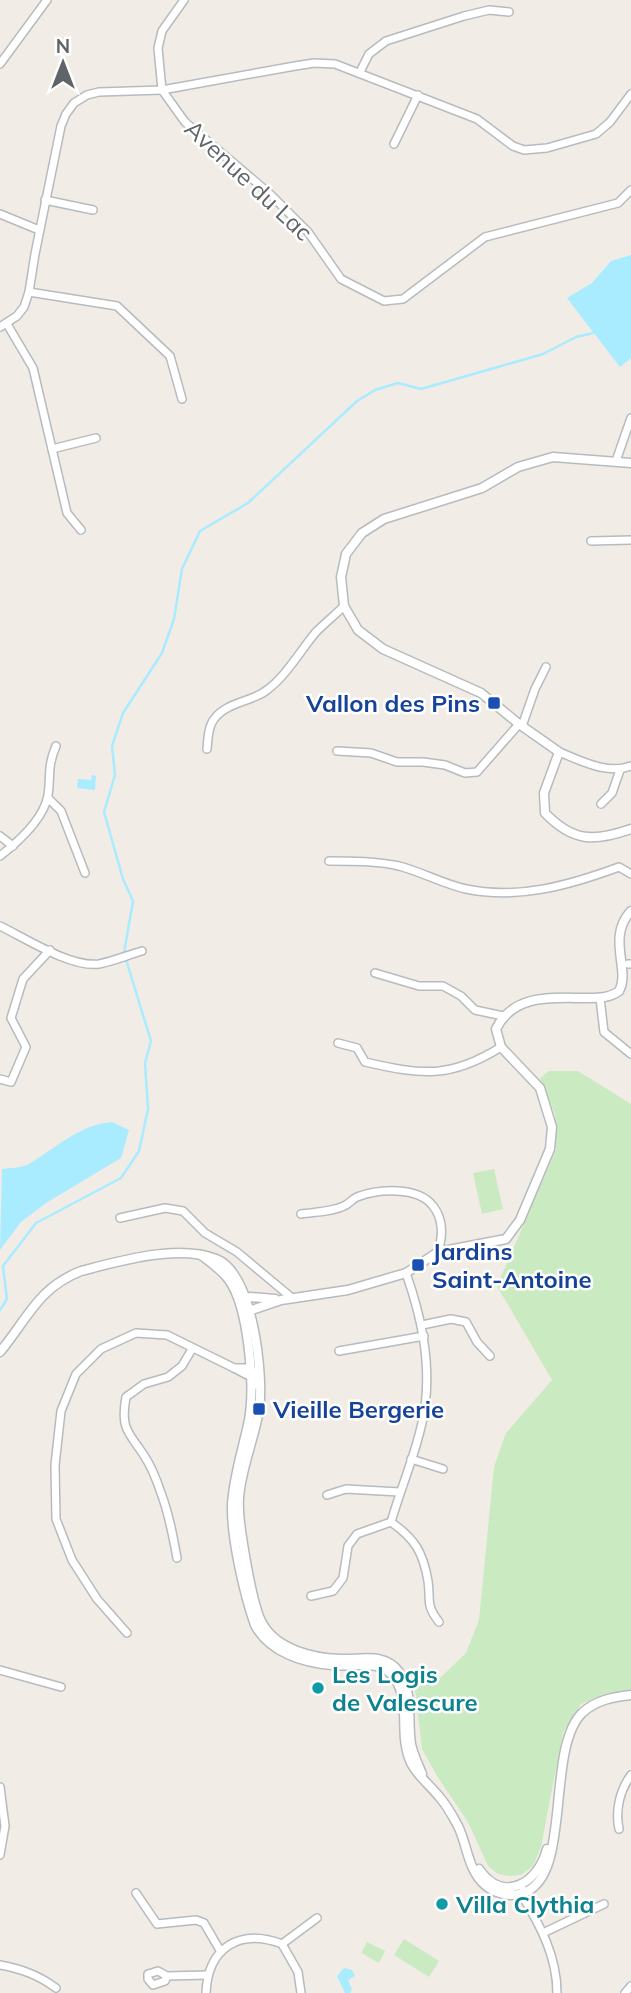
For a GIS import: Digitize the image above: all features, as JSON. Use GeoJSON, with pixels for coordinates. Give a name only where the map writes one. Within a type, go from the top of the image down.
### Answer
{"type":"FeatureCollection","features":[{"type":"Feature","properties":{"kind":"street"},"geometry":{"type":"LineString","coordinates":[[0,64],[47,0]]}},
{"type":"Feature","properties":{"kind":"street"},"geometry":{"type":"LineString","coordinates":[[162,90],[158,48],[162,31],[184,0]]}},
{"type":"Feature","properties":{"kind":"street"},"geometry":{"type":"LineString","coordinates":[[360,72],[369,54],[386,41],[489,10],[509,12]]}},
{"type":"Feature","properties":{"kind":"street"},"geometry":{"type":"LineString","coordinates":[[81,530],[67,513],[33,368],[3,325],[17,316],[24,307],[29,292],[61,126],[74,103],[99,92],[162,90],[314,63],[335,64],[477,119],[513,146],[533,150],[596,134],[610,122],[631,94]]}},
{"type":"Feature","properties":{"kind":"street","name":"Avenue du Lac"},"geometry":{"type":"LineString","coordinates":[[162,90],[185,122],[270,194],[308,232],[341,279],[384,301],[403,299],[485,237],[618,203],[631,190]]}},
{"type":"Feature","properties":{"kind":"street"},"geometry":{"type":"LineString","coordinates":[[394,144],[418,95]]}},
{"type":"Feature","properties":{"kind":"street"},"geometry":{"type":"LineString","coordinates":[[45,200],[93,210]]}},
{"type":"Feature","properties":{"kind":"street"},"geometry":{"type":"LineString","coordinates":[[0,214],[39,230]]}},
{"type":"Feature","properties":{"kind":"street"},"geometry":{"type":"LineString","coordinates":[[29,292],[117,306],[170,356],[182,400]]}},
{"type":"Feature","properties":{"kind":"street"},"geometry":{"type":"LineString","coordinates":[[616,461],[631,418]]}},
{"type":"Feature","properties":{"kind":"street"},"geometry":{"type":"LineString","coordinates":[[52,449],[96,438]]}},
{"type":"Feature","properties":{"kind":"street"},"geometry":{"type":"LineString","coordinates":[[631,463],[554,457],[518,467],[482,488],[384,519],[362,533],[346,554],[341,577],[344,607],[358,630],[383,649],[481,693],[559,752],[601,768],[620,770],[631,766]]}},
{"type":"Feature","properties":{"kind":"street"},"geometry":{"type":"LineString","coordinates":[[591,541],[631,540]]}},
{"type":"Feature","properties":{"kind":"street"},"geometry":{"type":"LineString","coordinates":[[207,749],[211,724],[216,716],[227,708],[268,690],[318,630],[344,607]]}},
{"type":"Feature","properties":{"kind":"street"},"geometry":{"type":"LineString","coordinates":[[337,751],[371,753],[397,762],[423,762],[445,765],[465,773],[477,772],[520,725],[546,667]]}},
{"type":"Feature","properties":{"kind":"street"},"geometry":{"type":"LineString","coordinates":[[0,856],[32,826],[48,798],[49,764],[56,747]]}},
{"type":"Feature","properties":{"kind":"street"},"geometry":{"type":"LineString","coordinates":[[559,752],[544,793],[545,813],[559,828],[584,838],[606,838],[631,829]]}},
{"type":"Feature","properties":{"kind":"street"},"geometry":{"type":"LineString","coordinates":[[601,804],[612,793],[620,770]]}},
{"type":"Feature","properties":{"kind":"street"},"geometry":{"type":"LineString","coordinates":[[48,798],[61,811],[85,873]]}},
{"type":"Feature","properties":{"kind":"street"},"geometry":{"type":"LineString","coordinates":[[0,836],[13,846]]}},
{"type":"Feature","properties":{"kind":"street"},"geometry":{"type":"LineString","coordinates":[[329,862],[400,867],[468,889],[502,892],[538,891],[586,879],[619,867],[631,874]]}},
{"type":"Feature","properties":{"kind":"street"},"geometry":{"type":"LineString","coordinates":[[243,1305],[348,1290],[407,1273],[438,1252],[506,1240],[520,1220],[550,1149],[552,1127],[540,1088],[502,1048],[496,1028],[512,1008],[531,1000],[600,998],[621,990],[630,964],[621,939],[621,928],[624,918],[631,911]]}},
{"type":"Feature","properties":{"kind":"street"},"geometry":{"type":"LineString","coordinates":[[0,926],[50,950],[84,962],[98,964],[142,951]]}},
{"type":"Feature","properties":{"kind":"street"},"geometry":{"type":"LineString","coordinates":[[0,1079],[11,1082],[26,1048],[11,1018],[23,979],[50,950]]}},
{"type":"Feature","properties":{"kind":"street"},"geometry":{"type":"LineString","coordinates":[[375,973],[419,986],[443,986],[461,996],[475,1010],[503,1016]]}},
{"type":"Feature","properties":{"kind":"street"},"geometry":{"type":"LineString","coordinates":[[600,998],[604,1032],[631,1054]]}},
{"type":"Feature","properties":{"kind":"street"},"geometry":{"type":"LineString","coordinates":[[338,1043],[356,1048],[365,1062],[412,1073],[449,1071],[480,1060],[502,1048]]}},
{"type":"Feature","properties":{"kind":"street"},"geometry":{"type":"LineString","coordinates":[[301,1214],[343,1207],[356,1197],[394,1191],[418,1194],[430,1202],[440,1215],[442,1239],[438,1252]]}},
{"type":"Feature","properties":{"kind":"street"},"geometry":{"type":"LineString","coordinates":[[120,1218],[165,1208],[183,1211],[205,1233],[237,1252],[292,1298]]}},
{"type":"Feature","properties":{"kind":"street"},"geometry":{"type":"LineString","coordinates":[[0,1352],[49,1288],[65,1277],[92,1268],[183,1252],[201,1255],[228,1279],[243,1305],[260,1403],[243,1474],[239,1504],[240,1525],[258,1615],[267,1632],[275,1639],[300,1651],[331,1659],[374,1658],[388,1661],[398,1670],[410,1700],[412,1745],[423,1777]]}},
{"type":"Feature","properties":{"kind":"street"},"geometry":{"type":"LineString","coordinates":[[391,1522],[425,1408],[427,1376],[424,1336],[407,1273]]}},
{"type":"Feature","properties":{"kind":"street"},"geometry":{"type":"LineString","coordinates":[[422,1325],[451,1319],[466,1322],[477,1342],[490,1356]]}},
{"type":"Feature","properties":{"kind":"street"},"geometry":{"type":"LineString","coordinates":[[127,1633],[97,1599],[72,1560],[56,1518],[55,1465],[61,1411],[76,1374],[101,1349],[136,1334],[167,1335],[234,1368],[254,1370]]}},
{"type":"Feature","properties":{"kind":"street"},"geometry":{"type":"LineString","coordinates":[[340,1352],[424,1336]]}},
{"type":"Feature","properties":{"kind":"street"},"geometry":{"type":"LineString","coordinates":[[177,1558],[170,1520],[161,1492],[146,1459],[128,1436],[123,1416],[126,1398],[144,1384],[168,1377],[182,1366],[192,1349]]}},
{"type":"Feature","properties":{"kind":"street"},"geometry":{"type":"LineString","coordinates":[[254,1370],[249,1420],[236,1471],[232,1508],[241,1568],[259,1632],[273,1646],[297,1658],[331,1665],[374,1665],[392,1675],[398,1684],[402,1701],[405,1744],[409,1759],[415,1770],[444,1802],[469,1852],[474,1871],[484,1885],[505,1895],[541,1880],[547,1868],[565,1754],[576,1721],[593,1705],[615,1697],[631,1696]]}},
{"type":"Feature","properties":{"kind":"street"},"geometry":{"type":"LineString","coordinates":[[411,1460],[443,1469]]}},
{"type":"Feature","properties":{"kind":"street"},"geometry":{"type":"LineString","coordinates":[[327,1495],[346,1489],[399,1492]]}},
{"type":"Feature","properties":{"kind":"street"},"geometry":{"type":"LineString","coordinates":[[311,1596],[334,1591],[343,1578],[348,1546],[357,1534],[391,1522]]}},
{"type":"Feature","properties":{"kind":"street"},"geometry":{"type":"LineString","coordinates":[[391,1522],[411,1536],[421,1556],[428,1581],[430,1610],[439,1622]]}},
{"type":"Feature","properties":{"kind":"street"},"geometry":{"type":"LineString","coordinates":[[0,1670],[61,1687]]}},
{"type":"Feature","properties":{"kind":"street"},"geometry":{"type":"LineString","coordinates":[[619,1829],[616,1815],[631,1775]]}},
{"type":"Feature","properties":{"kind":"street"},"geometry":{"type":"LineString","coordinates":[[0,1787],[5,1826],[0,1855]]}},
{"type":"Feature","properties":{"kind":"street"},"geometry":{"type":"LineString","coordinates":[[523,1888],[553,1960],[557,1993]]}},
{"type":"Feature","properties":{"kind":"street"},"geometry":{"type":"LineString","coordinates":[[136,1893],[157,1924],[196,1920],[204,1923],[221,1952]]}},
{"type":"Feature","properties":{"kind":"street"},"geometry":{"type":"LineString","coordinates":[[543,1933],[604,1904]]}},
{"type":"Feature","properties":{"kind":"street"},"geometry":{"type":"LineString","coordinates":[[282,1944],[317,1919]]}},
{"type":"Feature","properties":{"kind":"street"},"geometry":{"type":"LineString","coordinates":[[206,1993],[207,1975],[221,1952],[239,1940],[257,1937],[282,1944],[298,1972],[301,1993]]}},
{"type":"Feature","properties":{"kind":"street"},"geometry":{"type":"LineString","coordinates":[[0,1965],[24,1970],[41,1977],[56,1988]]}},
{"type":"Feature","properties":{"kind":"street"},"geometry":{"type":"LineString","coordinates":[[167,1976],[207,1975]]}},
{"type":"Feature","properties":{"kind":"street"},"geometry":{"type":"LineString","coordinates":[[625,1993],[631,1986]]}},
{"type":"Feature","properties":{"kind":"green space"},"geometry":{"type":"Polygon","coordinates":[[[549,1071],[578,1071],[631,1104],[631,1690],[608,1693],[581,1704],[563,1732],[541,1847],[533,1866],[521,1875],[509,1876],[498,1874],[488,1866],[468,1822],[422,1749],[413,1672],[438,1680],[466,1653],[479,1620],[494,1467],[506,1433],[552,1380],[497,1286],[556,1150],[555,1114],[540,1078],[549,1071]]]}},
{"type":"Feature","properties":{"kind":"green space"},"geometry":{"type":"Polygon","coordinates":[[[494,1169],[503,1209],[482,1214],[473,1173],[494,1169]]]}},
{"type":"Feature","properties":{"kind":"green space"},"geometry":{"type":"Polygon","coordinates":[[[404,1939],[439,1961],[429,1977],[394,1955],[404,1939]]]}},
{"type":"Feature","properties":{"kind":"green space"},"geometry":{"type":"Polygon","coordinates":[[[367,1942],[385,1951],[379,1963],[361,1953],[367,1942]]]}},
{"type":"Feature","properties":{"kind":"water"},"geometry":{"type":"Polygon","coordinates":[[[631,255],[631,358],[620,367],[567,298],[592,283],[611,261],[631,255]]]}},
{"type":"Feature","properties":{"kind":"water"},"geometry":{"type":"Polygon","coordinates":[[[92,775],[96,776],[95,790],[77,788],[78,779],[91,780],[92,775]]]}},
{"type":"Feature","properties":{"kind":"water"},"geometry":{"type":"Polygon","coordinates":[[[112,1122],[129,1130],[121,1158],[46,1203],[21,1222],[0,1250],[2,1169],[26,1165],[89,1127],[112,1122]]]}},
{"type":"Feature","properties":{"kind":"water"},"geometry":{"type":"Polygon","coordinates":[[[344,1968],[352,1970],[355,1976],[348,1980],[352,1989],[350,1993],[345,1993],[337,1976],[344,1968]]]}},
{"type":"Feature","properties":{"kind":"waterway"},"geometry":{"type":"LineString","coordinates":[[0,1310],[7,1299],[3,1266],[36,1223],[121,1178],[139,1151],[148,1109],[145,1063],[151,1041],[124,953],[133,901],[123,879],[104,812],[115,775],[112,746],[123,713],[162,653],[174,619],[182,569],[200,531],[248,503],[357,401],[375,390],[398,383],[421,389],[543,354],[576,337],[593,333]]}},
{"type":"Feature","properties":{"kind":"place","name":"Vallon des Pins"},"geometry":{"type":"Point","coordinates":[494,703]}},
{"type":"Feature","properties":{"kind":"place","name":"Jardins Saint-Antoine"},"geometry":{"type":"Point","coordinates":[418,1265]}},
{"type":"Feature","properties":{"kind":"place","name":"Vieille Bergerie"},"geometry":{"type":"Point","coordinates":[259,1409]}},
{"type":"Feature","properties":{"kind":"place","name":"Les Logis de Valescure"},"geometry":{"type":"Point","coordinates":[318,1688]}},
{"type":"Feature","properties":{"kind":"place","name":"Villa Clythia"},"geometry":{"type":"Point","coordinates":[442,1904]}}]}
